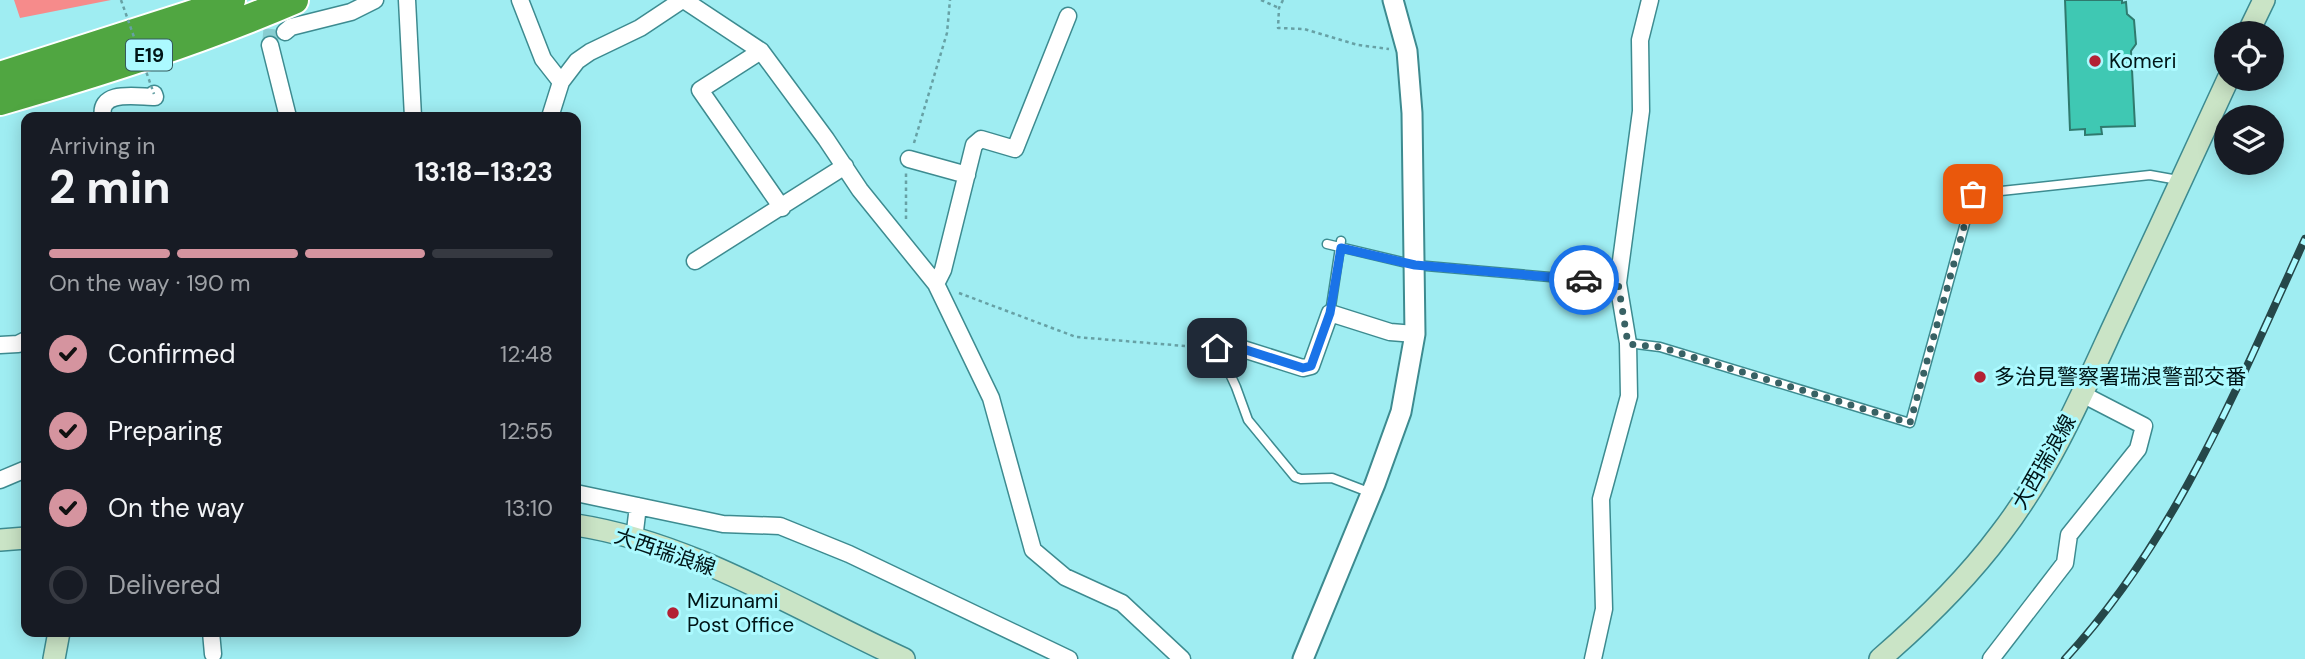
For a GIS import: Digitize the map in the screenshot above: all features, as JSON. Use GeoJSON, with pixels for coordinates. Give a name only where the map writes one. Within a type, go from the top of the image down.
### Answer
{"type":"FeatureCollection","features":[{"type":"Feature","properties":{"kind":"highway","name":"E19"},"geometry":{"type":"LineString","coordinates":[[0,76],[231,0]]}},
{"type":"Feature","properties":{"kind":"highway","name":"E19"},"geometry":{"type":"LineString","coordinates":[[0,102],[142,58],[237,24],[294,0]]}},
{"type":"Feature","properties":{"kind":"main road"},"geometry":{"type":"LineString","coordinates":[[2254,21],[2264,0]]}},
{"type":"Feature","properties":{"kind":"main road","name":"大西瑞浪線"},"geometry":{"type":"LineString","coordinates":[[1880,659],[1921,623],[2002,533],[2032,487],[2082,394],[2222,91]]}},
{"type":"Feature","properties":{"kind":"main road","name":"大西瑞浪線"},"geometry":{"type":"LineString","coordinates":[[581,526],[691,557],[893,657]]}},
{"type":"Feature","properties":{"kind":"main road"},"geometry":{"type":"LineString","coordinates":[[0,540],[21,538]]}},
{"type":"Feature","properties":{"kind":"main road"},"geometry":{"type":"LineString","coordinates":[[54,659],[58,637]]}},
{"type":"Feature","properties":{"kind":"street"},"geometry":{"type":"LineString","coordinates":[[285,32],[291,27],[351,12],[375,0]]}},
{"type":"Feature","properties":{"kind":"street"},"geometry":{"type":"LineString","coordinates":[[407,0],[413,112]]}},
{"type":"Feature","properties":{"kind":"street"},"geometry":{"type":"LineString","coordinates":[[520,0],[543,59],[561,82]]}},
{"type":"Feature","properties":{"kind":"street"},"geometry":{"type":"LineString","coordinates":[[552,112],[561,82],[577,61],[683,0],[761,51],[860,190],[936,284],[991,398],[1033,550],[1065,578],[1122,603],[1182,659]]}},
{"type":"Feature","properties":{"kind":"street"},"geometry":{"type":"LineString","coordinates":[[1303,659],[1401,412],[1415,334],[1412,113],[1407,51],[1393,0]]}},
{"type":"Feature","properties":{"kind":"street"},"geometry":{"type":"LineString","coordinates":[[1593,659],[1604,609],[1601,499],[1629,396],[1628,344],[1618,283],[1641,111],[1640,40],[1650,0]]}},
{"type":"Feature","properties":{"kind":"street"},"geometry":{"type":"LineString","coordinates":[[936,284],[943,270],[974,145],[981,139],[1015,149],[1068,16]]}},
{"type":"Feature","properties":{"kind":"street"},"geometry":{"type":"LineString","coordinates":[[270,45],[287,112]]}},
{"type":"Feature","properties":{"kind":"street"},"geometry":{"type":"LineString","coordinates":[[761,51],[700,90],[782,208]]}},
{"type":"Feature","properties":{"kind":"street"},"geometry":{"type":"LineString","coordinates":[[102,112],[105,101],[112,98],[155,97],[154,94]]}},
{"type":"Feature","properties":{"kind":"street"},"geometry":{"type":"LineString","coordinates":[[909,159],[967,175]]}},
{"type":"Feature","properties":{"kind":"street"},"geometry":{"type":"LineString","coordinates":[[695,261],[845,166]]}},
{"type":"Feature","properties":{"kind":"street"},"geometry":{"type":"LineString","coordinates":[[1199,347],[1240,348],[1303,368],[1311,366],[1330,313],[1390,332],[1415,334]]}},
{"type":"Feature","properties":{"kind":"street"},"geometry":{"type":"LineString","coordinates":[[0,345],[21,342]]}},
{"type":"Feature","properties":{"kind":"street"},"geometry":{"type":"LineString","coordinates":[[1991,659],[2065,563],[2069,535],[2138,449],[2144,426],[2082,394]]}},
{"type":"Feature","properties":{"kind":"street"},"geometry":{"type":"LineString","coordinates":[[0,481],[21,471]]}},
{"type":"Feature","properties":{"kind":"street"},"geometry":{"type":"LineString","coordinates":[[581,494],[723,524],[780,526],[849,554],[1069,659]]}},
{"type":"Feature","properties":{"kind":"street"},"geometry":{"type":"LineString","coordinates":[[634,539],[638,506]]}},
{"type":"Feature","properties":{"kind":"street"},"geometry":{"type":"LineString","coordinates":[[211,637],[212,654]]}},
{"type":"Feature","properties":{"kind":"lane"},"geometry":{"type":"LineString","coordinates":[[1628,344],[1660,347],[1910,423],[1973,194],[2150,175],[2181,181]]}},
{"type":"Feature","properties":{"kind":"lane"},"geometry":{"type":"LineString","coordinates":[[1327,244],[1341,244],[1415,265],[1618,283]]}},
{"type":"Feature","properties":{"kind":"lane"},"geometry":{"type":"LineString","coordinates":[[1330,313],[1341,244]]}},
{"type":"Feature","properties":{"kind":"lane"},"geometry":{"type":"LineString","coordinates":[[1217,348],[1237,387],[1248,420],[1295,477],[1301,480],[1332,478],[1371,493]]}},
{"type":"Feature","properties":{"kind":"path"},"geometry":{"type":"LineString","coordinates":[[121,0],[154,94]]}},
{"type":"Feature","properties":{"kind":"path"},"geometry":{"type":"LineString","coordinates":[[900,239],[906,220],[906,174],[909,159],[947,33],[950,0]]}},
{"type":"Feature","properties":{"kind":"path"},"geometry":{"type":"LineString","coordinates":[[1261,0],[1279,8]]}},
{"type":"Feature","properties":{"kind":"path"},"geometry":{"type":"LineString","coordinates":[[1283,0],[1279,8],[1278,28],[1304,29],[1358,46],[1407,51]]}},
{"type":"Feature","properties":{"kind":"path"},"geometry":{"type":"LineString","coordinates":[[936,284],[1076,337],[1199,347]]}},
{"type":"Feature","properties":{"kind":"shaded area"},"geometry":{"type":"Polygon","coordinates":[[[14,0],[111,0],[20,18],[14,0]]]}},
{"type":"Feature","properties":{"kind":"building"},"geometry":{"type":"Polygon","coordinates":[[[2065,0],[2126,2],[2127,14],[2134,20],[2136,44],[2131,51],[2135,126],[2101,127],[2102,134],[2085,135],[2085,129],[2070,130],[2065,0]]]}},
{"type":"Feature","properties":{"kind":"tunnel"},"geometry":{"type":"LineString","coordinates":[[270,45],[274,2]]}},
{"type":"Feature","properties":{"kind":"railway"},"geometry":{"type":"LineString","coordinates":[[2065,659],[2140,563],[2172,512],[2229,404],[2305,239]]}},
{"type":"Feature","properties":{"kind":"way so far"},"geometry":{"type":"LineString","coordinates":[[1584,280],[1618,283],[1628,344],[1660,347],[1910,423],[1973,194]]}},
{"type":"Feature","properties":{"kind":"place","name":"Komeri"},"geometry":{"type":"Point","coordinates":[2095,61]}},
{"type":"Feature","properties":{"kind":"place","name":"多治見警察署瑞浪警部交番"},"geometry":{"type":"Point","coordinates":[1980,377]}},
{"type":"Feature","properties":{"kind":"place","name":"Mizunami Post Office"},"geometry":{"type":"Point","coordinates":[673,613]}},
{"type":"Feature","properties":{"kind":"route"},"geometry":{"type":"LineString","coordinates":[[1217,348],[1240,348],[1303,368],[1311,366],[1330,313],[1341,248],[1415,265],[1584,280]]}}]}
